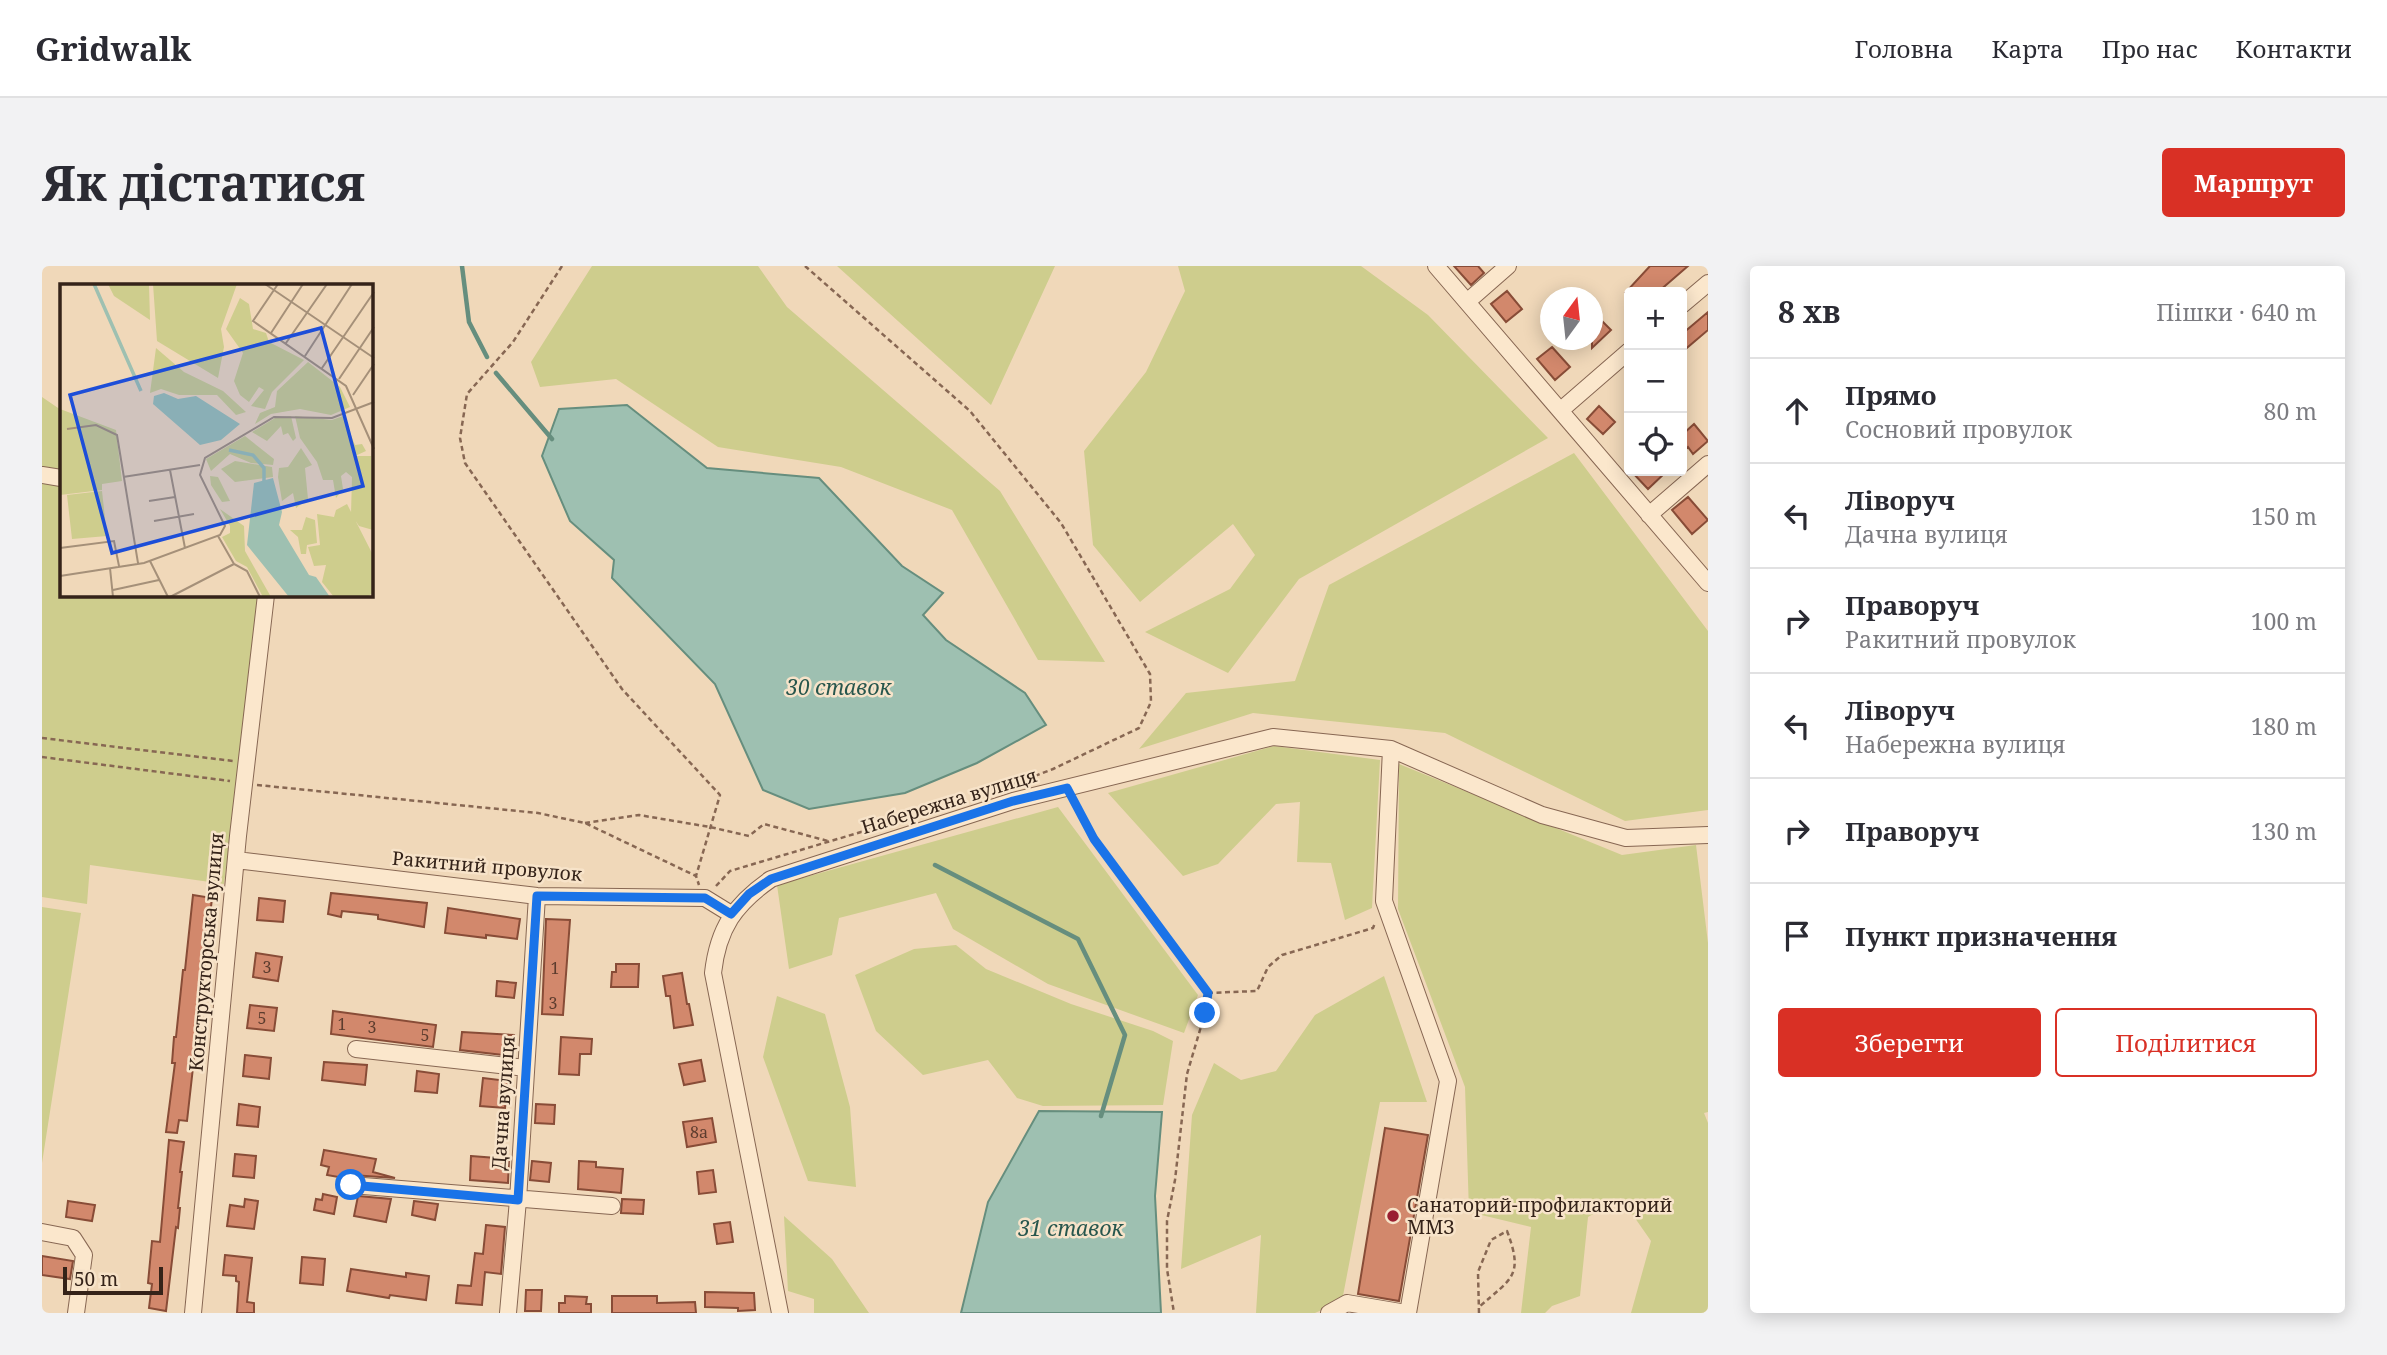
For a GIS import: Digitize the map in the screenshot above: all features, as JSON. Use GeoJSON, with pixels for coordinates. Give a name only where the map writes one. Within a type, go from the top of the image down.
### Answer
{"type":"FeatureCollection","features":[{"type":"Feature","properties":{"kind":"street"},"geometry":{"type":"LineString","coordinates":[[1436,266],[1708,583]]}},
{"type":"Feature","properties":{"kind":"street"},"geometry":{"type":"LineString","coordinates":[[1468,301],[1508,266]]}},
{"type":"Feature","properties":{"kind":"street"},"geometry":{"type":"LineString","coordinates":[[1687,301],[1708,282]]}},
{"type":"Feature","properties":{"kind":"street"},"geometry":{"type":"LineString","coordinates":[[1561,410],[1624,355]]}},
{"type":"Feature","properties":{"kind":"street"},"geometry":{"type":"LineString","coordinates":[[1648,515],[1708,464]]}},
{"type":"Feature","properties":{"kind":"street"},"geometry":{"type":"LineString","coordinates":[[42,475],[60,478]]}},
{"type":"Feature","properties":{"kind":"street","name":"Конструкторська вулиця"},"geometry":{"type":"LineString","coordinates":[[193,1313],[236,860],[266,597]]}},
{"type":"Feature","properties":{"kind":"street","name":"Набережна вулиця"},"geometry":{"type":"LineString","coordinates":[[780,1313],[714,987],[714,960],[731,914],[749,894],[771,879],[1013,801],[1273,737],[1391,749],[1542,815],[1626,838],[1708,835]]}},
{"type":"Feature","properties":{"kind":"street"},"geometry":{"type":"LineString","coordinates":[[1329,1313],[1347,1303],[1407,1313],[1448,1082],[1384,901],[1391,749]]}},
{"type":"Feature","properties":{"kind":"street","name":"Ракитний провулок"},"geometry":{"type":"LineString","coordinates":[[236,860],[537,896],[705,898]]}},
{"type":"Feature","properties":{"kind":"street","name":"Дачна вулиця"},"geometry":{"type":"LineString","coordinates":[[508,1313],[518,1200],[537,896]]}},
{"type":"Feature","properties":{"kind":"street"},"geometry":{"type":"LineString","coordinates":[[705,898],[731,914]]}},
{"type":"Feature","properties":{"kind":"street"},"geometry":{"type":"LineString","coordinates":[[356,1049],[526,1069]]}},
{"type":"Feature","properties":{"kind":"street"},"geometry":{"type":"LineString","coordinates":[[351,1185],[612,1206]]}},
{"type":"Feature","properties":{"kind":"street"},"geometry":{"type":"LineString","coordinates":[[42,1232],[74,1238],[84,1255],[76,1313]]}},
{"type":"Feature","properties":{"kind":"path"},"geometry":{"type":"LineString","coordinates":[[562,266],[513,342],[467,394],[460,438],[465,463],[622,689],[720,795],[696,876],[705,898],[730,871],[891,824]]}},
{"type":"Feature","properties":{"kind":"path"},"geometry":{"type":"LineString","coordinates":[[805,266],[970,411],[1062,523],[1150,674],[1151,702],[1139,728],[1053,769],[1003,788]]}},
{"type":"Feature","properties":{"kind":"path"},"geometry":{"type":"LineString","coordinates":[[42,738],[248,762]]}},
{"type":"Feature","properties":{"kind":"path"},"geometry":{"type":"LineString","coordinates":[[42,757],[245,783],[538,813],[585,823],[696,876]]}},
{"type":"Feature","properties":{"kind":"path"},"geometry":{"type":"LineString","coordinates":[[1067,788],[1094,839],[1208,993],[1188,1074],[1175,1180],[1167,1221],[1167,1269],[1174,1313]]}},
{"type":"Feature","properties":{"kind":"path"},"geometry":{"type":"LineString","coordinates":[[585,823],[639,815],[750,836],[764,824],[830,841]]}},
{"type":"Feature","properties":{"kind":"path"},"geometry":{"type":"LineString","coordinates":[[1208,993],[1257,991],[1268,967],[1282,955],[1374,928],[1384,901]]}},
{"type":"Feature","properties":{"kind":"path"},"geometry":{"type":"LineString","coordinates":[[1479,1307],[1512,1278],[1516,1255],[1507,1231],[1491,1240],[1478,1272],[1479,1313]]}},
{"type":"Feature","properties":{"kind":"shaded area"},"geometry":{"type":"Polygon","coordinates":[[[592,266],[758,266],[787,307],[1000,491],[1105,662],[1038,660],[952,510],[841,467],[718,447],[616,379],[540,387],[531,362],[592,266]]]}},
{"type":"Feature","properties":{"kind":"shaded area"},"geometry":{"type":"Polygon","coordinates":[[[837,266],[1055,266],[991,405],[837,266]]]}},
{"type":"Feature","properties":{"kind":"shaded area"},"geometry":{"type":"Polygon","coordinates":[[[1178,266],[1361,266],[1428,315],[1548,438],[1299,579],[1228,673],[1145,632],[1230,589],[1255,555],[1233,524],[1140,602],[1093,545],[1084,451],[1146,372],[1185,291],[1178,266]]]}},
{"type":"Feature","properties":{"kind":"shaded area"},"geometry":{"type":"Polygon","coordinates":[[[42,397],[60,409],[60,597],[262,597],[224,884],[90,865],[87,904],[42,897],[42,397]]]}},
{"type":"Feature","properties":{"kind":"shaded area"},"geometry":{"type":"Polygon","coordinates":[[[1574,453],[1708,631],[1708,810],[1625,821],[1445,733],[1253,713],[1139,749],[1186,693],[1295,681],[1329,585],[1574,453]]]}},
{"type":"Feature","properties":{"kind":"shaded area"},"geometry":{"type":"Polygon","coordinates":[[[1274,746],[1380,760],[1372,908],[1345,920],[1331,863],[1297,862],[1300,802],[1276,804],[1218,864],[1183,876],[1108,793],[1274,746]]]}},
{"type":"Feature","properties":{"kind":"shaded area"},"geometry":{"type":"Polygon","coordinates":[[[1399,764],[1622,855],[1696,845],[1708,943],[1708,1112],[1704,1113],[1708,1123],[1708,1313],[1631,1313],[1651,1241],[1621,1198],[1588,1217],[1580,1296],[1552,1306],[1545,1313],[1521,1313],[1531,1227],[1469,1212],[1465,1087],[1398,909],[1399,764]]]}},
{"type":"Feature","properties":{"kind":"shaded area"},"geometry":{"type":"Polygon","coordinates":[[[1058,807],[1198,995],[1184,1033],[1048,984],[953,929],[936,893],[839,918],[832,955],[789,969],[777,885],[1058,807]]]}},
{"type":"Feature","properties":{"kind":"shaded area"},"geometry":{"type":"Polygon","coordinates":[[[42,907],[81,913],[42,1163],[42,907]]]}},
{"type":"Feature","properties":{"kind":"shaded area"},"geometry":{"type":"Polygon","coordinates":[[[956,945],[986,969],[1071,1004],[1153,1031],[1173,1041],[1163,1105],[1043,1106],[1017,1098],[988,1060],[923,1075],[876,1031],[855,975],[914,949],[956,945]]]}},
{"type":"Feature","properties":{"kind":"shaded area"},"geometry":{"type":"Polygon","coordinates":[[[1384,976],[1427,1102],[1380,1102],[1342,1301],[1315,1313],[1256,1313],[1261,1235],[1181,1269],[1192,1115],[1214,1063],[1241,1080],[1276,1071],[1315,1015],[1384,976]]]}},
{"type":"Feature","properties":{"kind":"shaded area"},"geometry":{"type":"Polygon","coordinates":[[[777,996],[825,1014],[850,1107],[856,1187],[808,1181],[763,1057],[777,996]]]}},
{"type":"Feature","properties":{"kind":"shaded area"},"geometry":{"type":"Polygon","coordinates":[[[784,1216],[832,1259],[869,1313],[814,1313],[814,1299],[788,1291],[784,1216]]]}},
{"type":"Feature","properties":{"kind":"water","name":"30 ставок"},"geometry":{"type":"Polygon","coordinates":[[[627,405],[707,468],[819,478],[902,566],[943,593],[923,615],[946,640],[1025,693],[1046,725],[977,763],[905,793],[809,809],[763,790],[715,684],[612,578],[614,560],[570,521],[542,456],[559,409],[627,405]]]}},
{"type":"Feature","properties":{"kind":"water","name":"31 ставок"},"geometry":{"type":"Polygon","coordinates":[[[1039,1111],[1162,1112],[1155,1196],[1161,1313],[961,1313],[988,1202],[1039,1111]]]}},
{"type":"Feature","properties":{"kind":"building"},"geometry":{"type":"Polygon","coordinates":[[[1454,266],[1478,266],[1484,273],[1471,285],[1454,266]]]}},
{"type":"Feature","properties":{"kind":"building"},"geometry":{"type":"Polygon","coordinates":[[[1650,266],[1688,266],[1664,287],[1631,287],[1650,266]]]}},
{"type":"Feature","properties":{"kind":"building"},"geometry":{"type":"Polygon","coordinates":[[[1507,291],[1522,309],[1506,322],[1491,304],[1507,291]]]}},
{"type":"Feature","properties":{"kind":"building"},"geometry":{"type":"Polygon","coordinates":[[[1708,312],[1708,330],[1687,348],[1687,330],[1708,312]]]}},
{"type":"Feature","properties":{"kind":"building"},"geometry":{"type":"Polygon","coordinates":[[[1603,322],[1611,330],[1603,338],[1603,322]]]}},
{"type":"Feature","properties":{"kind":"building"},"geometry":{"type":"Polygon","coordinates":[[[1548,350],[1555,350],[1570,367],[1555,380],[1537,359],[1548,350]]]}},
{"type":"Feature","properties":{"kind":"building"},"geometry":{"type":"Polygon","coordinates":[[[1599,406],[1615,422],[1603,434],[1587,419],[1599,406]]]}},
{"type":"Feature","properties":{"kind":"building"},"geometry":{"type":"Polygon","coordinates":[[[1694,424],[1708,441],[1693,454],[1687,448],[1687,430],[1694,424]]]}},
{"type":"Feature","properties":{"kind":"building"},"geometry":{"type":"Polygon","coordinates":[[[1636,476],[1662,476],[1648,489],[1636,476]]]}},
{"type":"Feature","properties":{"kind":"building"},"geometry":{"type":"Polygon","coordinates":[[[1688,497],[1708,520],[1692,534],[1672,510],[1688,497]]]}},
{"type":"Feature","properties":{"kind":"building"},"geometry":{"type":"Polygon","coordinates":[[[331,893],[427,903],[424,927],[378,919],[378,915],[342,911],[341,917],[328,914],[331,893]]]}},
{"type":"Feature","properties":{"kind":"building"},"geometry":{"type":"Polygon","coordinates":[[[193,895],[212,898],[187,1121],[179,1120],[177,1133],[166,1132],[175,1063],[172,1063],[174,1037],[193,895]]]}},
{"type":"Feature","properties":{"kind":"building"},"geometry":{"type":"Polygon","coordinates":[[[259,898],[285,901],[283,922],[257,920],[259,898]]]}},
{"type":"Feature","properties":{"kind":"building"},"geometry":{"type":"Polygon","coordinates":[[[448,908],[520,919],[517,939],[445,933],[448,908]]]}},
{"type":"Feature","properties":{"kind":"building"},"geometry":{"type":"Polygon","coordinates":[[[546,919],[570,920],[563,1015],[542,1014],[546,919]]]}},
{"type":"Feature","properties":{"kind":"building"},"geometry":{"type":"Polygon","coordinates":[[[256,953],[282,957],[278,981],[253,977],[256,953]]]}},
{"type":"Feature","properties":{"kind":"building"},"geometry":{"type":"Polygon","coordinates":[[[616,964],[639,964],[638,987],[611,987],[612,972],[616,972],[616,964]]]}},
{"type":"Feature","properties":{"kind":"building"},"geometry":{"type":"Polygon","coordinates":[[[682,973],[693,1025],[674,1028],[670,996],[666,996],[663,976],[682,973]]]}},
{"type":"Feature","properties":{"kind":"building"},"geometry":{"type":"Polygon","coordinates":[[[497,981],[516,983],[514,998],[496,996],[497,981]]]}},
{"type":"Feature","properties":{"kind":"building"},"geometry":{"type":"Polygon","coordinates":[[[250,1005],[277,1008],[274,1031],[247,1028],[250,1005]]]}},
{"type":"Feature","properties":{"kind":"building"},"geometry":{"type":"Polygon","coordinates":[[[333,1011],[436,1025],[433,1047],[331,1034],[333,1011]]]}},
{"type":"Feature","properties":{"kind":"building"},"geometry":{"type":"Polygon","coordinates":[[[462,1032],[514,1035],[512,1056],[460,1050],[462,1032]]]}},
{"type":"Feature","properties":{"kind":"building"},"geometry":{"type":"Polygon","coordinates":[[[561,1037],[592,1039],[591,1054],[580,1054],[579,1075],[559,1074],[561,1037]]]}},
{"type":"Feature","properties":{"kind":"building"},"geometry":{"type":"Polygon","coordinates":[[[245,1055],[271,1058],[269,1079],[243,1076],[245,1055]]]}},
{"type":"Feature","properties":{"kind":"building"},"geometry":{"type":"Polygon","coordinates":[[[701,1060],[705,1081],[684,1085],[679,1064],[701,1060]]]}},
{"type":"Feature","properties":{"kind":"building"},"geometry":{"type":"Polygon","coordinates":[[[324,1062],[367,1065],[365,1085],[322,1080],[324,1062]]]}},
{"type":"Feature","properties":{"kind":"building"},"geometry":{"type":"Polygon","coordinates":[[[417,1071],[439,1074],[437,1093],[415,1091],[417,1071]]]}},
{"type":"Feature","properties":{"kind":"building"},"geometry":{"type":"Polygon","coordinates":[[[483,1078],[508,1081],[505,1108],[480,1106],[483,1078]]]}},
{"type":"Feature","properties":{"kind":"building"},"geometry":{"type":"Polygon","coordinates":[[[239,1104],[260,1107],[258,1127],[237,1125],[239,1104]]]}},
{"type":"Feature","properties":{"kind":"building"},"geometry":{"type":"Polygon","coordinates":[[[536,1104],[555,1105],[554,1124],[535,1123],[536,1104]]]}},
{"type":"Feature","properties":{"kind":"building"},"geometry":{"type":"Polygon","coordinates":[[[712,1118],[716,1142],[687,1147],[683,1122],[712,1118]]]}},
{"type":"Feature","properties":{"kind":"building","name":"Санаторий-профилакторий ММЗ"},"geometry":{"type":"Polygon","coordinates":[[[1385,1128],[1428,1135],[1399,1301],[1358,1294],[1385,1128]]]}},
{"type":"Feature","properties":{"kind":"building"},"geometry":{"type":"Polygon","coordinates":[[[169,1140],[184,1142],[178,1228],[176,1227],[166,1311],[149,1308],[152,1284],[148,1283],[152,1241],[160,1242],[169,1140]]]}},
{"type":"Feature","properties":{"kind":"building"},"geometry":{"type":"Polygon","coordinates":[[[324,1150],[376,1159],[373,1172],[395,1178],[352,1175],[344,1178],[327,1175],[329,1167],[321,1165],[324,1150]]]}},
{"type":"Feature","properties":{"kind":"building"},"geometry":{"type":"Polygon","coordinates":[[[235,1154],[256,1156],[254,1178],[233,1176],[235,1154]]]}},
{"type":"Feature","properties":{"kind":"building"},"geometry":{"type":"Polygon","coordinates":[[[471,1156],[509,1159],[508,1183],[470,1180],[471,1156]]]}},
{"type":"Feature","properties":{"kind":"building"},"geometry":{"type":"Polygon","coordinates":[[[532,1161],[551,1163],[549,1182],[530,1180],[532,1161]]]}},
{"type":"Feature","properties":{"kind":"building"},"geometry":{"type":"Polygon","coordinates":[[[579,1161],[596,1162],[596,1167],[623,1169],[621,1193],[578,1189],[579,1161]]]}},
{"type":"Feature","properties":{"kind":"building"},"geometry":{"type":"Polygon","coordinates":[[[713,1170],[716,1192],[699,1194],[697,1172],[713,1170]]]}},
{"type":"Feature","properties":{"kind":"building"},"geometry":{"type":"Polygon","coordinates":[[[323,1194],[337,1197],[334,1214],[314,1210],[316,1199],[322,1200],[323,1194]]]}},
{"type":"Feature","properties":{"kind":"building"},"geometry":{"type":"Polygon","coordinates":[[[358,1196],[391,1199],[386,1222],[354,1216],[358,1196]]]}},
{"type":"Feature","properties":{"kind":"building"},"geometry":{"type":"Polygon","coordinates":[[[245,1199],[258,1201],[254,1229],[227,1226],[230,1205],[244,1207],[245,1199]]]}},
{"type":"Feature","properties":{"kind":"building"},"geometry":{"type":"Polygon","coordinates":[[[622,1199],[644,1200],[643,1214],[621,1213],[622,1199]]]}},
{"type":"Feature","properties":{"kind":"building"},"geometry":{"type":"Polygon","coordinates":[[[68,1201],[95,1205],[92,1221],[66,1217],[68,1201]]]}},
{"type":"Feature","properties":{"kind":"building"},"geometry":{"type":"Polygon","coordinates":[[[414,1201],[438,1204],[435,1220],[412,1215],[414,1201]]]}},
{"type":"Feature","properties":{"kind":"building"},"geometry":{"type":"Polygon","coordinates":[[[730,1222],[733,1242],[717,1244],[714,1224],[730,1222]]]}},
{"type":"Feature","properties":{"kind":"building"},"geometry":{"type":"Polygon","coordinates":[[[486,1225],[505,1227],[501,1274],[485,1272],[482,1305],[456,1303],[458,1285],[471,1286],[475,1253],[483,1254],[486,1225]]]}},
{"type":"Feature","properties":{"kind":"building"},"geometry":{"type":"Polygon","coordinates":[[[225,1255],[252,1258],[247,1302],[254,1303],[254,1313],[237,1313],[239,1282],[236,1281],[236,1276],[223,1275],[225,1255]]]}},
{"type":"Feature","properties":{"kind":"building"},"geometry":{"type":"Polygon","coordinates":[[[42,1256],[73,1261],[70,1279],[42,1275],[42,1256]]]}},
{"type":"Feature","properties":{"kind":"building"},"geometry":{"type":"Polygon","coordinates":[[[302,1257],[325,1259],[323,1285],[300,1283],[302,1257]]]}},
{"type":"Feature","properties":{"kind":"building"},"geometry":{"type":"Polygon","coordinates":[[[351,1269],[406,1277],[406,1273],[429,1276],[426,1300],[390,1295],[389,1298],[347,1291],[351,1269]]]}},
{"type":"Feature","properties":{"kind":"building"},"geometry":{"type":"Polygon","coordinates":[[[526,1290],[542,1290],[541,1311],[525,1311],[526,1290]]]}},
{"type":"Feature","properties":{"kind":"building"},"geometry":{"type":"Polygon","coordinates":[[[705,1292],[754,1293],[755,1310],[705,1307],[705,1292]]]}},
{"type":"Feature","properties":{"kind":"building"},"geometry":{"type":"Polygon","coordinates":[[[565,1296],[587,1297],[586,1304],[591,1304],[591,1313],[559,1313],[559,1303],[565,1303],[565,1296]]]}},
{"type":"Feature","properties":{"kind":"building"},"geometry":{"type":"Polygon","coordinates":[[[612,1296],[657,1296],[657,1303],[695,1302],[696,1313],[612,1313],[612,1296]]]}},
{"type":"Feature","properties":{"kind":"waterway"},"geometry":{"type":"LineString","coordinates":[[462,266],[469,322],[487,357]]}},
{"type":"Feature","properties":{"kind":"waterway"},"geometry":{"type":"LineString","coordinates":[[496,373],[552,439]]}},
{"type":"Feature","properties":{"kind":"waterway"},"geometry":{"type":"LineString","coordinates":[[935,865],[1078,939],[1125,1035],[1101,1116]]}},
{"type":"Feature","properties":{"kind":"place","name":"Санаторий-профилакторий ММЗ"},"geometry":{"type":"Point","coordinates":[1393,1216]}},
{"type":"Feature","properties":{"kind":"route"},"geometry":{"type":"LineString","coordinates":[[351,1185],[518,1200],[537,896],[705,898],[731,914],[749,894],[771,879],[1013,801],[1067,788],[1094,839],[1208,993],[1205,1013]]}}]}
